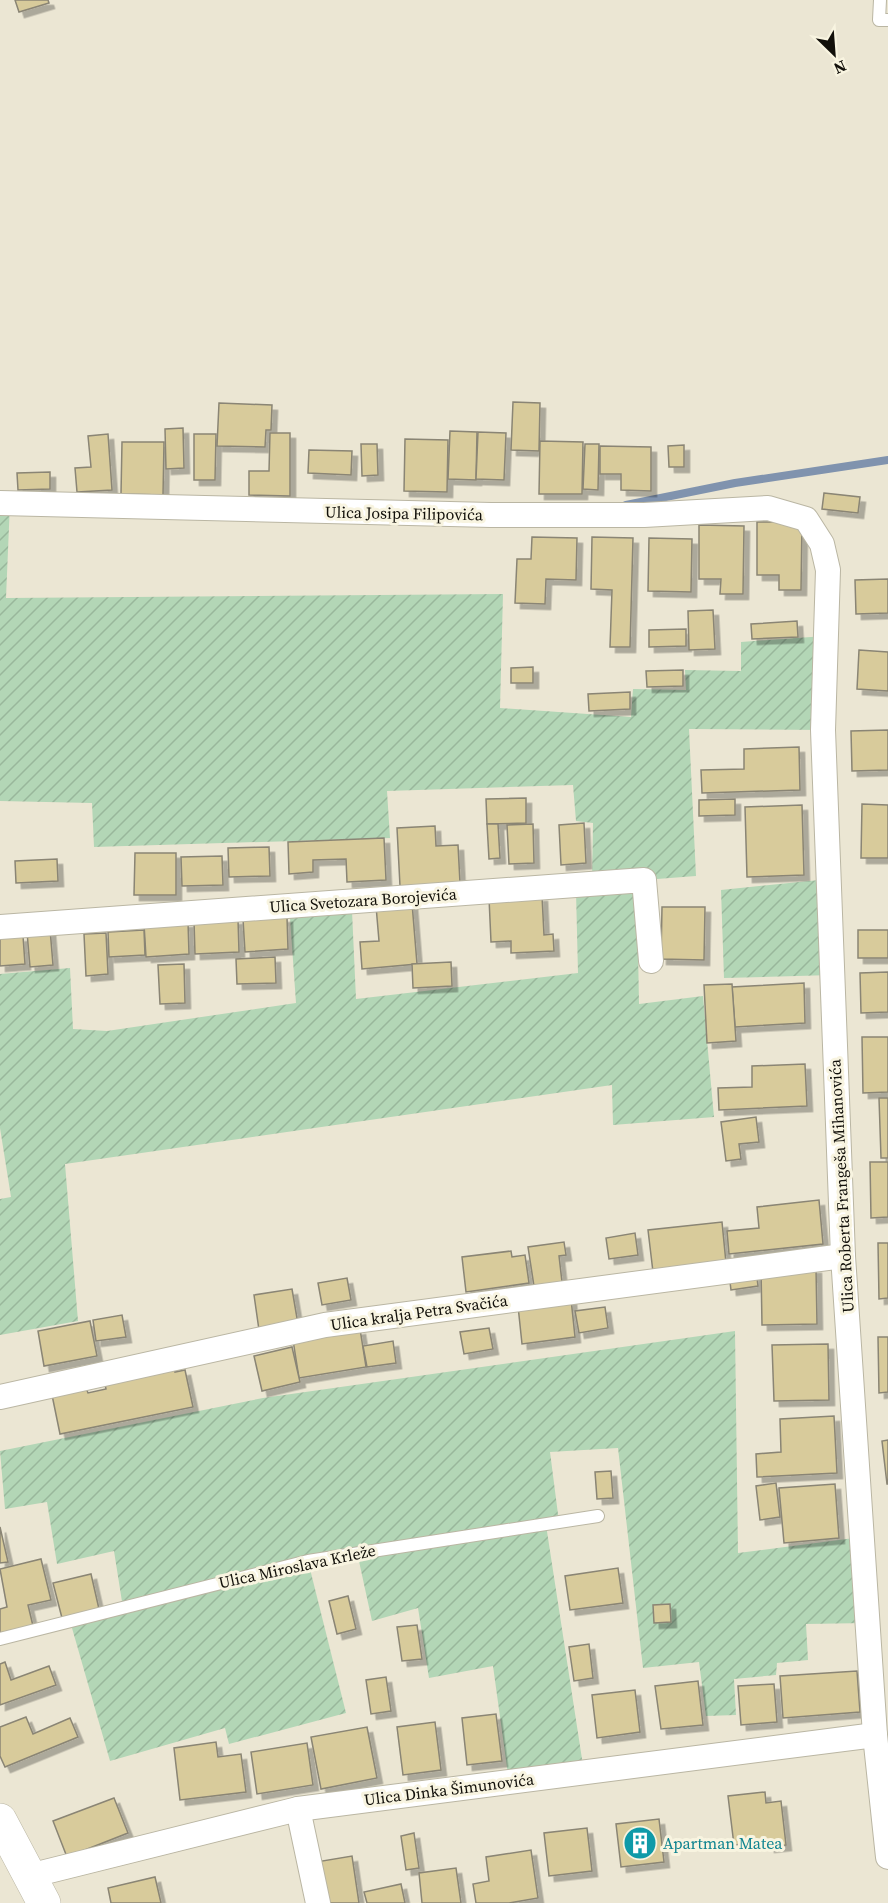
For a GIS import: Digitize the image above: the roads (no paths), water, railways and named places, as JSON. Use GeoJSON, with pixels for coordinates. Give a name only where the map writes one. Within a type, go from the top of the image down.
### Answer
{"type":"FeatureCollection","features":[{"type":"Feature","properties":{"kind":"main road"},"geometry":{"type":"LineString","coordinates":[[0,1820],[36,1889]]}},
{"type":"Feature","properties":{"kind":"street","name":"Ulica Josipa Filipovića"},"geometry":{"type":"LineString","coordinates":[[0,503],[491,515],[644,515],[768,508],[806,519]]}},
{"type":"Feature","properties":{"kind":"street","name":"Ulica Roberta Frangeša Mihanovića"},"geometry":{"type":"LineString","coordinates":[[806,519],[822,544],[828,570],[823,730],[843,1256],[875,1735],[888,1857]]}},
{"type":"Feature","properties":{"kind":"street","name":"Ulica Svetozara Borojevića"},"geometry":{"type":"LineString","coordinates":[[0,927],[645,880],[651,961]]}},
{"type":"Feature","properties":{"kind":"street","name":"Ulica kralja Petra Svačića"},"geometry":{"type":"LineString","coordinates":[[0,1397],[325,1325],[843,1256]]}},
{"type":"Feature","properties":{"kind":"street","name":"Ulica Dinka Šimunovića"},"geometry":{"type":"LineString","coordinates":[[36,1889],[298,1809],[875,1735]]}},
{"type":"Feature","properties":{"kind":"street"},"geometry":{"type":"LineString","coordinates":[[298,1809],[318,1903]]}},
{"type":"Feature","properties":{"kind":"lane"},"geometry":{"type":"LineString","coordinates":[[880,0],[879,20],[888,20]]}},
{"type":"Feature","properties":{"kind":"lane","name":"Ulica Miroslava Krleže"},"geometry":{"type":"LineString","coordinates":[[0,1639],[308,1561],[598,1516]]}},
{"type":"Feature","properties":{"kind":"waterway"},"geometry":{"type":"LineString","coordinates":[[626,505],[735,483],[888,460]]}},
{"type":"Feature","properties":{"kind":"place","name":"Apartman Matea"},"geometry":{"type":"Point","coordinates":[640,1843]}}]}
